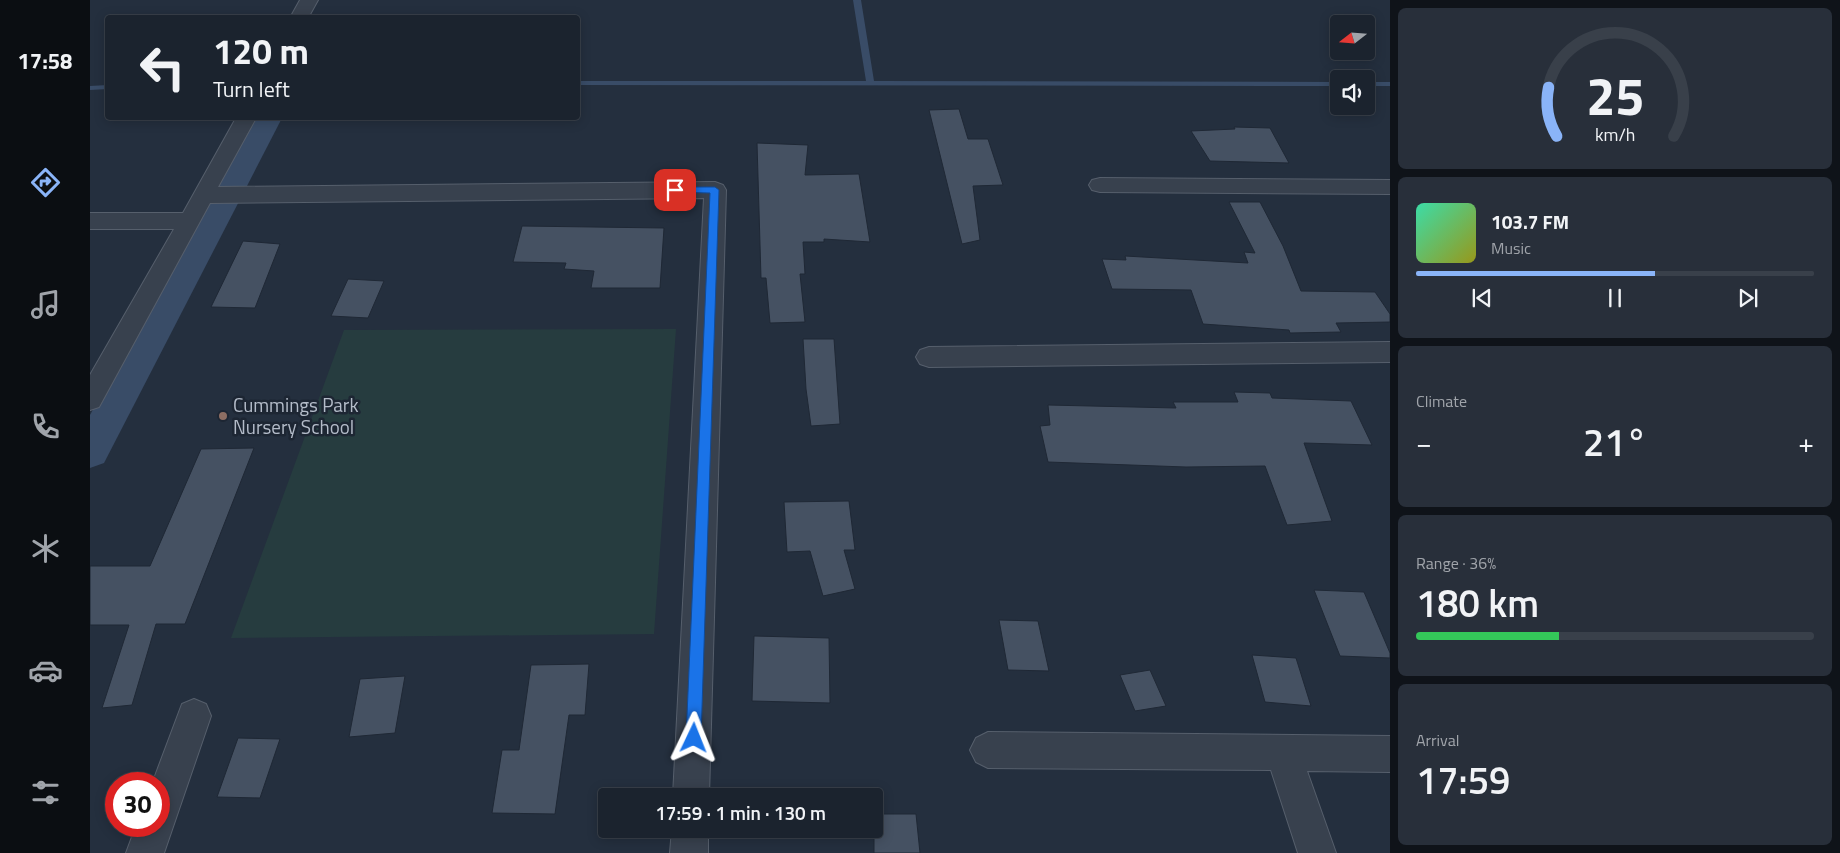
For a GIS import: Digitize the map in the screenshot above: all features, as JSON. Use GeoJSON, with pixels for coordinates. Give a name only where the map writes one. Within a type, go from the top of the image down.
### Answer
{"type":"FeatureCollection","features":[{"type":"Feature","properties":{"kind":"street"},"geometry":{"type":"LineString","coordinates":[[301,15],[309,0]]}},
{"type":"Feature","properties":{"kind":"street"},"geometry":{"type":"LineString","coordinates":[[90,399],[245,120]]}},
{"type":"Feature","properties":{"kind":"street"},"geometry":{"type":"LineString","coordinates":[[1100,185],[1390,187]]}},
{"type":"Feature","properties":{"kind":"street"},"geometry":{"type":"LineString","coordinates":[[203,194],[715,190],[691,788]]}},
{"type":"Feature","properties":{"kind":"street"},"geometry":{"type":"LineString","coordinates":[[90,222],[190,221]]}},
{"type":"Feature","properties":{"kind":"street"},"geometry":{"type":"LineString","coordinates":[[929,357],[1390,352]]}},
{"type":"Feature","properties":{"kind":"street"},"geometry":{"type":"LineString","coordinates":[[170,783],[194,716]]}},
{"type":"Feature","properties":{"kind":"street"},"geometry":{"type":"LineString","coordinates":[[988,750],[1390,754]]}},
{"type":"Feature","properties":{"kind":"street"},"geometry":{"type":"LineString","coordinates":[[1283,753],[1318,853]]}},
{"type":"Feature","properties":{"kind":"street"},"geometry":{"type":"LineString","coordinates":[[145,853],[150,837]]}},
{"type":"Feature","properties":{"kind":"street"},"geometry":{"type":"LineString","coordinates":[[689,853],[690,838]]}},
{"type":"Feature","properties":{"kind":"green space"},"geometry":{"type":"Polygon","coordinates":[[[676,329],[654,634],[231,638],[344,330],[676,329]]]}},
{"type":"Feature","properties":{"kind":"building"},"geometry":{"type":"Polygon","coordinates":[[[959,109],[968,139],[988,139],[1003,185],[973,186],[980,240],[962,244],[929,110],[959,109]]]}},
{"type":"Feature","properties":{"kind":"building"},"geometry":{"type":"Polygon","coordinates":[[[1234,127],[1270,128],[1289,163],[1210,161],[1191,131],[1235,129],[1234,127]]]}},
{"type":"Feature","properties":{"kind":"building"},"geometry":{"type":"Polygon","coordinates":[[[757,143],[808,145],[805,175],[859,174],[870,242],[824,239],[824,242],[803,242],[805,274],[800,274],[805,322],[770,323],[766,278],[761,278],[757,143]]]}},
{"type":"Feature","properties":{"kind":"building"},"geometry":{"type":"Polygon","coordinates":[[[1229,202],[1260,202],[1283,246],[1301,291],[1375,292],[1390,314],[1390,322],[1336,323],[1341,332],[1290,333],[1289,330],[1203,324],[1191,290],[1112,289],[1102,259],[1126,260],[1125,256],[1248,263],[1244,252],[1255,253],[1229,202]]]}},
{"type":"Feature","properties":{"kind":"building"},"geometry":{"type":"Polygon","coordinates":[[[522,226],[664,228],[660,288],[591,288],[594,271],[564,269],[566,263],[513,262],[522,226]]]}},
{"type":"Feature","properties":{"kind":"building"},"geometry":{"type":"Polygon","coordinates":[[[243,241],[280,244],[255,308],[211,307],[243,241]]]}},
{"type":"Feature","properties":{"kind":"building"},"geometry":{"type":"Polygon","coordinates":[[[348,279],[384,281],[368,318],[331,316],[348,279]]]}},
{"type":"Feature","properties":{"kind":"building"},"geometry":{"type":"Polygon","coordinates":[[[803,339],[834,339],[840,424],[811,426],[806,389],[803,339]]]}},
{"type":"Feature","properties":{"kind":"building"},"geometry":{"type":"Polygon","coordinates":[[[1234,392],[1270,393],[1272,398],[1351,401],[1372,445],[1304,443],[1332,521],[1287,525],[1265,466],[1186,467],[1048,462],[1040,426],[1050,425],[1048,405],[1176,408],[1173,402],[1238,402],[1234,392]]]}},
{"type":"Feature","properties":{"kind":"building"},"geometry":{"type":"Polygon","coordinates":[[[254,448],[185,624],[156,624],[132,705],[102,708],[129,625],[90,625],[90,566],[150,566],[201,449],[254,448]]]}},
{"type":"Feature","properties":{"kind":"building"},"geometry":{"type":"Polygon","coordinates":[[[849,501],[855,550],[844,550],[855,589],[823,596],[810,551],[787,552],[784,502],[849,501]]]}},
{"type":"Feature","properties":{"kind":"building"},"geometry":{"type":"Polygon","coordinates":[[[1314,590],[1364,592],[1390,653],[1390,658],[1340,656],[1314,590]]]}},
{"type":"Feature","properties":{"kind":"building"},"geometry":{"type":"Polygon","coordinates":[[[999,620],[1038,621],[1049,671],[1008,670],[999,620]]]}},
{"type":"Feature","properties":{"kind":"building"},"geometry":{"type":"Polygon","coordinates":[[[754,636],[829,638],[830,703],[752,701],[754,636]]]}},
{"type":"Feature","properties":{"kind":"building"},"geometry":{"type":"Polygon","coordinates":[[[1252,655],[1296,658],[1311,706],[1265,702],[1252,655]]]}},
{"type":"Feature","properties":{"kind":"building"},"geometry":{"type":"Polygon","coordinates":[[[589,664],[585,715],[569,715],[555,814],[492,813],[502,750],[519,750],[531,665],[589,664]]]}},
{"type":"Feature","properties":{"kind":"building"},"geometry":{"type":"Polygon","coordinates":[[[1150,670],[1166,706],[1135,711],[1120,675],[1150,670]]]}},
{"type":"Feature","properties":{"kind":"building"},"geometry":{"type":"Polygon","coordinates":[[[405,676],[395,733],[349,737],[360,679],[405,676]]]}},
{"type":"Feature","properties":{"kind":"building"},"geometry":{"type":"Polygon","coordinates":[[[238,738],[280,739],[260,798],[217,797],[238,738]]]}},
{"type":"Feature","properties":{"kind":"building"},"geometry":{"type":"Polygon","coordinates":[[[883,814],[916,814],[920,853],[874,853],[874,838],[883,838],[883,814]]]}},
{"type":"Feature","properties":{"kind":"waterway"},"geometry":{"type":"LineString","coordinates":[[857,0],[870,82]]}},
{"type":"Feature","properties":{"kind":"waterway"},"geometry":{"type":"LineString","coordinates":[[580,83],[1330,84]]}},
{"type":"Feature","properties":{"kind":"waterway"},"geometry":{"type":"LineString","coordinates":[[1375,84],[1390,84]]}},
{"type":"Feature","properties":{"kind":"waterway"},"geometry":{"type":"LineString","coordinates":[[90,88],[105,87]]}},
{"type":"Feature","properties":{"kind":"waterway"},"geometry":{"type":"LineString","coordinates":[[90,451],[267,120]]}},
{"type":"Feature","properties":{"kind":"place","name":"Cummings Park Nursery School"},"geometry":{"type":"Point","coordinates":[223,416]}},
{"type":"Feature","properties":{"kind":"route"},"geometry":{"type":"LineString","coordinates":[[675,190],[715,190],[694,738]]}}]}
